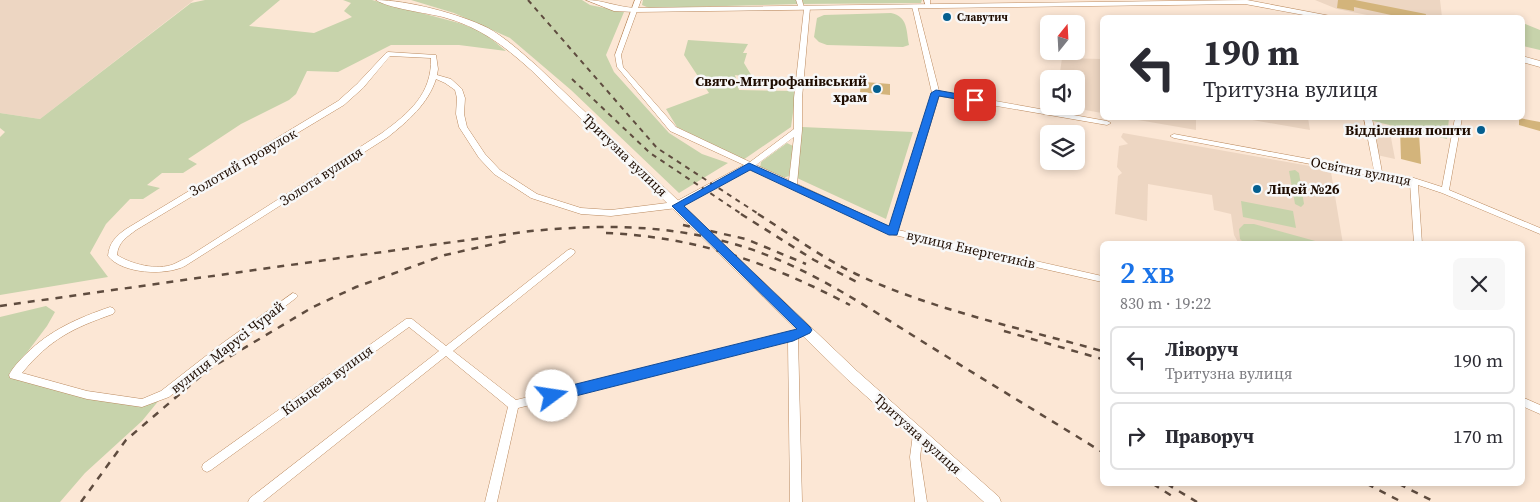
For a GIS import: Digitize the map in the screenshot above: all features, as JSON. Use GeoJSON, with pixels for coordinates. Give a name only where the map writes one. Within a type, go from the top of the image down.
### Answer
{"type":"FeatureCollection","features":[{"type":"Feature","properties":{"kind":"street","name":"Тритузна вулиця"},"geometry":{"type":"LineString","coordinates":[[380,0],[461,21],[484,30],[507,45],[806,330],[994,502]]}},
{"type":"Feature","properties":{"kind":"street"},"geometry":{"type":"LineString","coordinates":[[590,0],[617,9],[635,10],[802,5],[915,6],[928,3],[1245,2],[1320,15]]}},
{"type":"Feature","properties":{"kind":"street","name":"вулиця Енергетиків"},"geometry":{"type":"LineString","coordinates":[[638,0],[618,55],[620,67],[673,129],[893,232],[1100,279]]}},
{"type":"Feature","properties":{"kind":"street"},"geometry":{"type":"LineString","coordinates":[[793,185],[798,130],[802,5]]}},
{"type":"Feature","properties":{"kind":"street"},"geometry":{"type":"LineString","coordinates":[[893,232],[936,93],[915,6]]}},
{"type":"Feature","properties":{"kind":"street","name":"Золотий провулок"},"geometry":{"type":"LineString","coordinates":[[172,268],[152,268],[119,262],[112,256],[112,248],[118,238],[133,228],[341,103],[360,86],[388,54],[434,56],[436,65],[433,76]]}},
{"type":"Feature","properties":{"kind":"street"},"geometry":{"type":"LineString","coordinates":[[1525,60],[1540,64]]}},
{"type":"Feature","properties":{"kind":"street"},"geometry":{"type":"LineString","coordinates":[[458,88],[443,84],[432,87],[433,76],[448,81],[458,88],[461,98],[460,114],[463,126],[482,156],[497,172],[534,196],[581,211],[611,213],[677,206],[749,166],[798,130]]}},
{"type":"Feature","properties":{"kind":"street","name":"Золота вулиця"},"geometry":{"type":"LineString","coordinates":[[172,268],[191,260],[385,135],[415,111],[432,87]]}},
{"type":"Feature","properties":{"kind":"street"},"geometry":{"type":"LineString","coordinates":[[936,93],[1107,124]]}},
{"type":"Feature","properties":{"kind":"street"},"geometry":{"type":"LineString","coordinates":[[1368,120],[1378,173]]}},
{"type":"Feature","properties":{"kind":"street"},"geometry":{"type":"LineString","coordinates":[[1445,191],[1459,120]]}},
{"type":"Feature","properties":{"kind":"street","name":"Освітня вулиця"},"geometry":{"type":"LineString","coordinates":[[1174,136],[1414,181],[1445,191],[1540,231]]}},
{"type":"Feature","properties":{"kind":"street"},"geometry":{"type":"LineString","coordinates":[[1414,181],[1418,241]]}},
{"type":"Feature","properties":{"kind":"street"},"geometry":{"type":"LineString","coordinates":[[254,502],[571,252]]}},
{"type":"Feature","properties":{"kind":"street","name":"вулиця Марусі Чурай"},"geometry":{"type":"LineString","coordinates":[[110,311],[72,324],[55,334],[32,352],[14,375],[86,394],[142,403],[165,394],[216,353],[293,296]]}},
{"type":"Feature","properties":{"kind":"street","name":"Кільцева вулиця"},"geometry":{"type":"LineString","coordinates":[[207,467],[409,322],[514,405]]}},
{"type":"Feature","properties":{"kind":"street"},"geometry":{"type":"LineString","coordinates":[[490,502],[514,405],[793,336],[806,330]]}},
{"type":"Feature","properties":{"kind":"street"},"geometry":{"type":"LineString","coordinates":[[793,336],[796,502]]}},
{"type":"Feature","properties":{"kind":"street"},"geometry":{"type":"LineString","coordinates":[[1525,402],[1540,410]]}},
{"type":"Feature","properties":{"kind":"street"},"geometry":{"type":"LineString","coordinates":[[918,434],[915,457],[922,502]]}},
{"type":"Feature","properties":{"kind":"shaded area"},"geometry":{"type":"Polygon","coordinates":[[[0,0],[194,0],[40,119],[0,113],[0,0]]]}},
{"type":"Feature","properties":{"kind":"shaded area"},"geometry":{"type":"Polygon","coordinates":[[[1315,0],[1440,0],[1442,15],[1367,15],[1337,9],[1315,0]]]}},
{"type":"Feature","properties":{"kind":"shaded area"},"geometry":{"type":"Polygon","coordinates":[[[1100,59],[1100,113],[1085,110],[1085,70],[1060,70],[1062,60],[1100,59]]]}},
{"type":"Feature","properties":{"kind":"shaded area"},"geometry":{"type":"Polygon","coordinates":[[[1138,120],[1196,120],[1196,130],[1138,120]]]}},
{"type":"Feature","properties":{"kind":"shaded area"},"geometry":{"type":"Polygon","coordinates":[[[1252,120],[1308,120],[1310,130],[1252,120]]]}},
{"type":"Feature","properties":{"kind":"shaded area"},"geometry":{"type":"Polygon","coordinates":[[[1372,124],[1389,127],[1395,159],[1377,155],[1372,124]]]}},
{"type":"Feature","properties":{"kind":"shaded area","name":"Ліцей №26"},"geometry":{"type":"Polygon","coordinates":[[[1123,133],[1327,169],[1331,172],[1342,241],[1237,241],[1234,235],[1231,214],[1214,210],[1212,195],[1148,184],[1147,221],[1115,214],[1118,176],[1122,173],[1117,167],[1119,146],[1128,144],[1121,137],[1123,133]]]}},
{"type":"Feature","properties":{"kind":"green space"},"geometry":{"type":"Polygon","coordinates":[[[205,0],[280,0],[249,26],[314,33],[352,17],[344,11],[351,3],[343,0],[372,0],[459,23],[483,32],[506,51],[459,45],[391,45],[338,72],[307,71],[296,94],[289,100],[241,124],[188,159],[197,164],[183,173],[162,173],[147,185],[160,188],[143,199],[130,199],[106,224],[90,253],[108,277],[0,295],[0,137],[5,132],[0,128],[0,113],[40,119],[191,3],[205,0]]]}},
{"type":"Feature","properties":{"kind":"green space"},"geometry":{"type":"Polygon","coordinates":[[[411,0],[582,0],[590,5],[624,12],[606,55],[614,72],[669,133],[702,154],[728,163],[679,193],[571,90],[510,38],[454,13],[411,0]]]}},
{"type":"Feature","properties":{"kind":"green space"},"geometry":{"type":"Polygon","coordinates":[[[643,0],[798,0],[799,4],[649,8],[642,5],[643,0]]]}},
{"type":"Feature","properties":{"kind":"green space"},"geometry":{"type":"Polygon","coordinates":[[[799,0],[922,0],[921,3],[800,4],[799,0]]]}},
{"type":"Feature","properties":{"kind":"green space"},"geometry":{"type":"Polygon","coordinates":[[[891,13],[901,17],[905,24],[909,45],[903,47],[827,45],[819,42],[814,37],[817,18],[824,15],[891,13]]]}},
{"type":"Feature","properties":{"kind":"green space"},"geometry":{"type":"Polygon","coordinates":[[[1525,24],[1540,30],[1540,50],[1525,46],[1525,24]]]}},
{"type":"Feature","properties":{"kind":"green space"},"geometry":{"type":"Polygon","coordinates":[[[688,40],[748,44],[743,53],[747,53],[744,63],[753,78],[735,75],[739,90],[796,91],[791,127],[743,160],[677,127],[666,109],[709,93],[684,55],[688,40]]]}},
{"type":"Feature","properties":{"kind":"green space"},"geometry":{"type":"Polygon","coordinates":[[[1449,120],[1447,139],[1373,121],[1449,120]]]}},
{"type":"Feature","properties":{"kind":"green space"},"geometry":{"type":"Polygon","coordinates":[[[802,127],[913,132],[886,219],[797,178],[802,127]]]}},
{"type":"Feature","properties":{"kind":"green space"},"geometry":{"type":"Polygon","coordinates":[[[787,143],[793,146],[789,176],[783,178],[760,168],[761,162],[787,143]]]}},
{"type":"Feature","properties":{"kind":"green space"},"geometry":{"type":"Polygon","coordinates":[[[1295,170],[1299,173],[1304,204],[1301,207],[1295,204],[1289,171],[1295,170]]]}},
{"type":"Feature","properties":{"kind":"green space"},"geometry":{"type":"Polygon","coordinates":[[[1241,201],[1293,211],[1296,228],[1243,217],[1241,201]]]}},
{"type":"Feature","properties":{"kind":"green space"},"geometry":{"type":"Polygon","coordinates":[[[1244,224],[1254,224],[1315,241],[1242,241],[1239,229],[1244,224]]]}},
{"type":"Feature","properties":{"kind":"green space"},"geometry":{"type":"Polygon","coordinates":[[[46,306],[55,312],[47,326],[10,375],[132,404],[160,399],[142,421],[85,473],[60,502],[0,502],[0,317],[46,306]]]}},
{"type":"Feature","properties":{"kind":"building"},"geometry":{"type":"Polygon","coordinates":[[[1338,0],[1355,0],[1426,14],[1391,15],[1354,7],[1354,11],[1337,8],[1338,0]]]}},
{"type":"Feature","properties":{"kind":"building","name":"Свято-Митрофанівський храм"},"geometry":{"type":"Polygon","coordinates":[[[861,83],[890,84],[890,95],[860,92],[861,83]]]}},
{"type":"Feature","properties":{"kind":"building"},"geometry":{"type":"Polygon","coordinates":[[[1525,119],[1540,122],[1540,131],[1519,125],[1519,120],[1525,119]]]}},
{"type":"Feature","properties":{"kind":"building"},"geometry":{"type":"Polygon","coordinates":[[[1400,129],[1419,134],[1421,164],[1401,159],[1400,129]]]}},
{"type":"Feature","properties":{"kind":"railway"},"geometry":{"type":"LineString","coordinates":[[528,0],[657,148],[760,215]]}},
{"type":"Feature","properties":{"kind":"railway"},"geometry":{"type":"LineString","coordinates":[[572,79],[650,153],[743,215]]}},
{"type":"Feature","properties":{"kind":"railway"},"geometry":{"type":"LineString","coordinates":[[741,214],[814,260],[857,282]]}},
{"type":"Feature","properties":{"kind":"railway"},"geometry":{"type":"LineString","coordinates":[[758,214],[831,261],[885,287],[946,308],[1100,350]]}},
{"type":"Feature","properties":{"kind":"railway"},"geometry":{"type":"LineString","coordinates":[[683,225],[746,239],[806,264]]}},
{"type":"Feature","properties":{"kind":"railway"},"geometry":{"type":"LineString","coordinates":[[0,306],[531,231],[603,227],[675,231],[699,235],[751,249],[804,271],[854,299],[1100,451]]}},
{"type":"Feature","properties":{"kind":"railway"},"geometry":{"type":"LineString","coordinates":[[606,233],[671,240],[702,246],[762,265],[850,305]]}},
{"type":"Feature","properties":{"kind":"railway"},"geometry":{"type":"LineString","coordinates":[[81,502],[126,440],[209,369],[313,307],[356,287],[445,255],[507,241]]}},
{"type":"Feature","properties":{"kind":"railway"},"geometry":{"type":"LineString","coordinates":[[1004,331],[1100,358]]}},
{"type":"Feature","properties":{"kind":"railway"},"geometry":{"type":"LineString","coordinates":[[1156,486],[1172,496]]}},
{"type":"Feature","properties":{"kind":"railway"},"geometry":{"type":"LineString","coordinates":[[1170,486],[1197,502]]}},
{"type":"Feature","properties":{"kind":"railway"},"geometry":{"type":"LineString","coordinates":[[1371,486],[1402,502]]}},
{"type":"Feature","properties":{"kind":"railway"},"geometry":{"type":"LineString","coordinates":[[1403,486],[1435,502]]}},
{"type":"Feature","properties":{"kind":"place","name":"Славутич"},"geometry":{"type":"Point","coordinates":[947,17]}},
{"type":"Feature","properties":{"kind":"place","name":"Свято-Митрофанівський храм"},"geometry":{"type":"Point","coordinates":[877,89]}},
{"type":"Feature","properties":{"kind":"place","name":"Відділення пошти"},"geometry":{"type":"Point","coordinates":[1481,130]}},
{"type":"Feature","properties":{"kind":"place","name":"Ліцей №26"},"geometry":{"type":"Point","coordinates":[1257,189]}},
{"type":"Feature","properties":{"kind":"route"},"geometry":{"type":"LineString","coordinates":[[552,396],[793,336],[806,330],[677,206],[711,185],[749,166],[893,232],[936,93],[975,100]]}}]}
